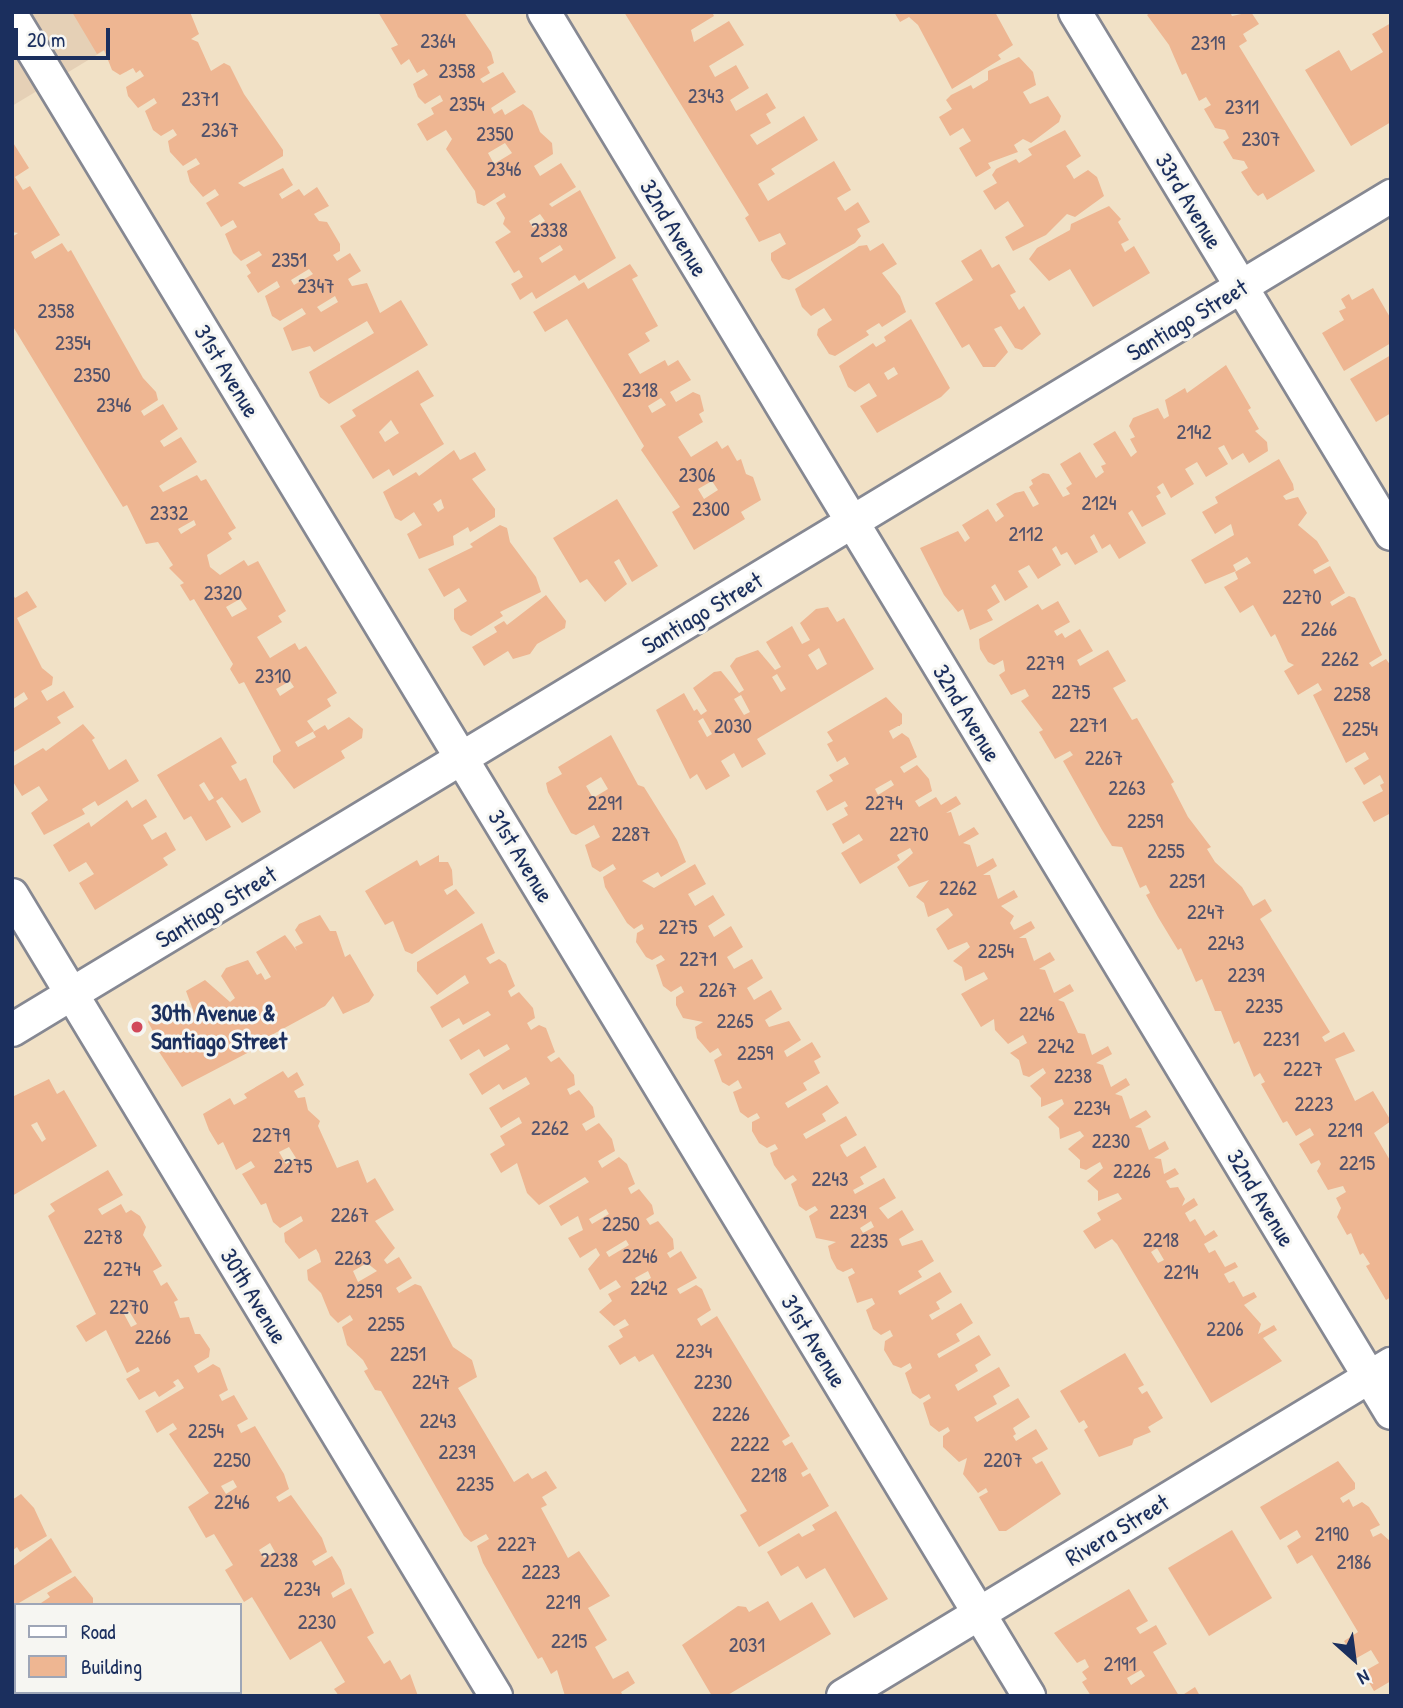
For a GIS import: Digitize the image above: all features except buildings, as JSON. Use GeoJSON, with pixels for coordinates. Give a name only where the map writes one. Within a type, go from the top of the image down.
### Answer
{"type":"FeatureCollection","features":[{"type":"Feature","properties":{"kind":"street","name":"32nd Avenue"},"geometry":{"type":"LineString","coordinates":[[544,12],[852,523],[1380,1371],[1391,1413]]}},
{"type":"Feature","properties":{"kind":"street","name":"33rd Avenue"},"geometry":{"type":"LineString","coordinates":[[1075,12],[1391,534]]}},
{"type":"Feature","properties":{"kind":"street","name":"31st Avenue"},"geometry":{"type":"LineString","coordinates":[[12,16],[1029,1696]]}},
{"type":"Feature","properties":{"kind":"street","name":"Santiago Street"},"geometry":{"type":"LineString","coordinates":[[12,1030],[1391,196]]}},
{"type":"Feature","properties":{"kind":"street","name":"30th Avenue"},"geometry":{"type":"LineString","coordinates":[[12,895],[496,1696]]}},
{"type":"Feature","properties":{"kind":"street","name":"Rivera Street"},"geometry":{"type":"LineString","coordinates":[[843,1696],[1380,1371]]}},
{"type":"Feature","properties":{"kind":"shaded area"},"geometry":{"type":"Polygon","coordinates":[[[12,12],[168,12],[12,106],[12,12]]]}},
{"type":"Feature","properties":{"kind":"place","name":"30th Avenue & Santiago Street"},"geometry":{"type":"Point","coordinates":[137,1027]}}]}
